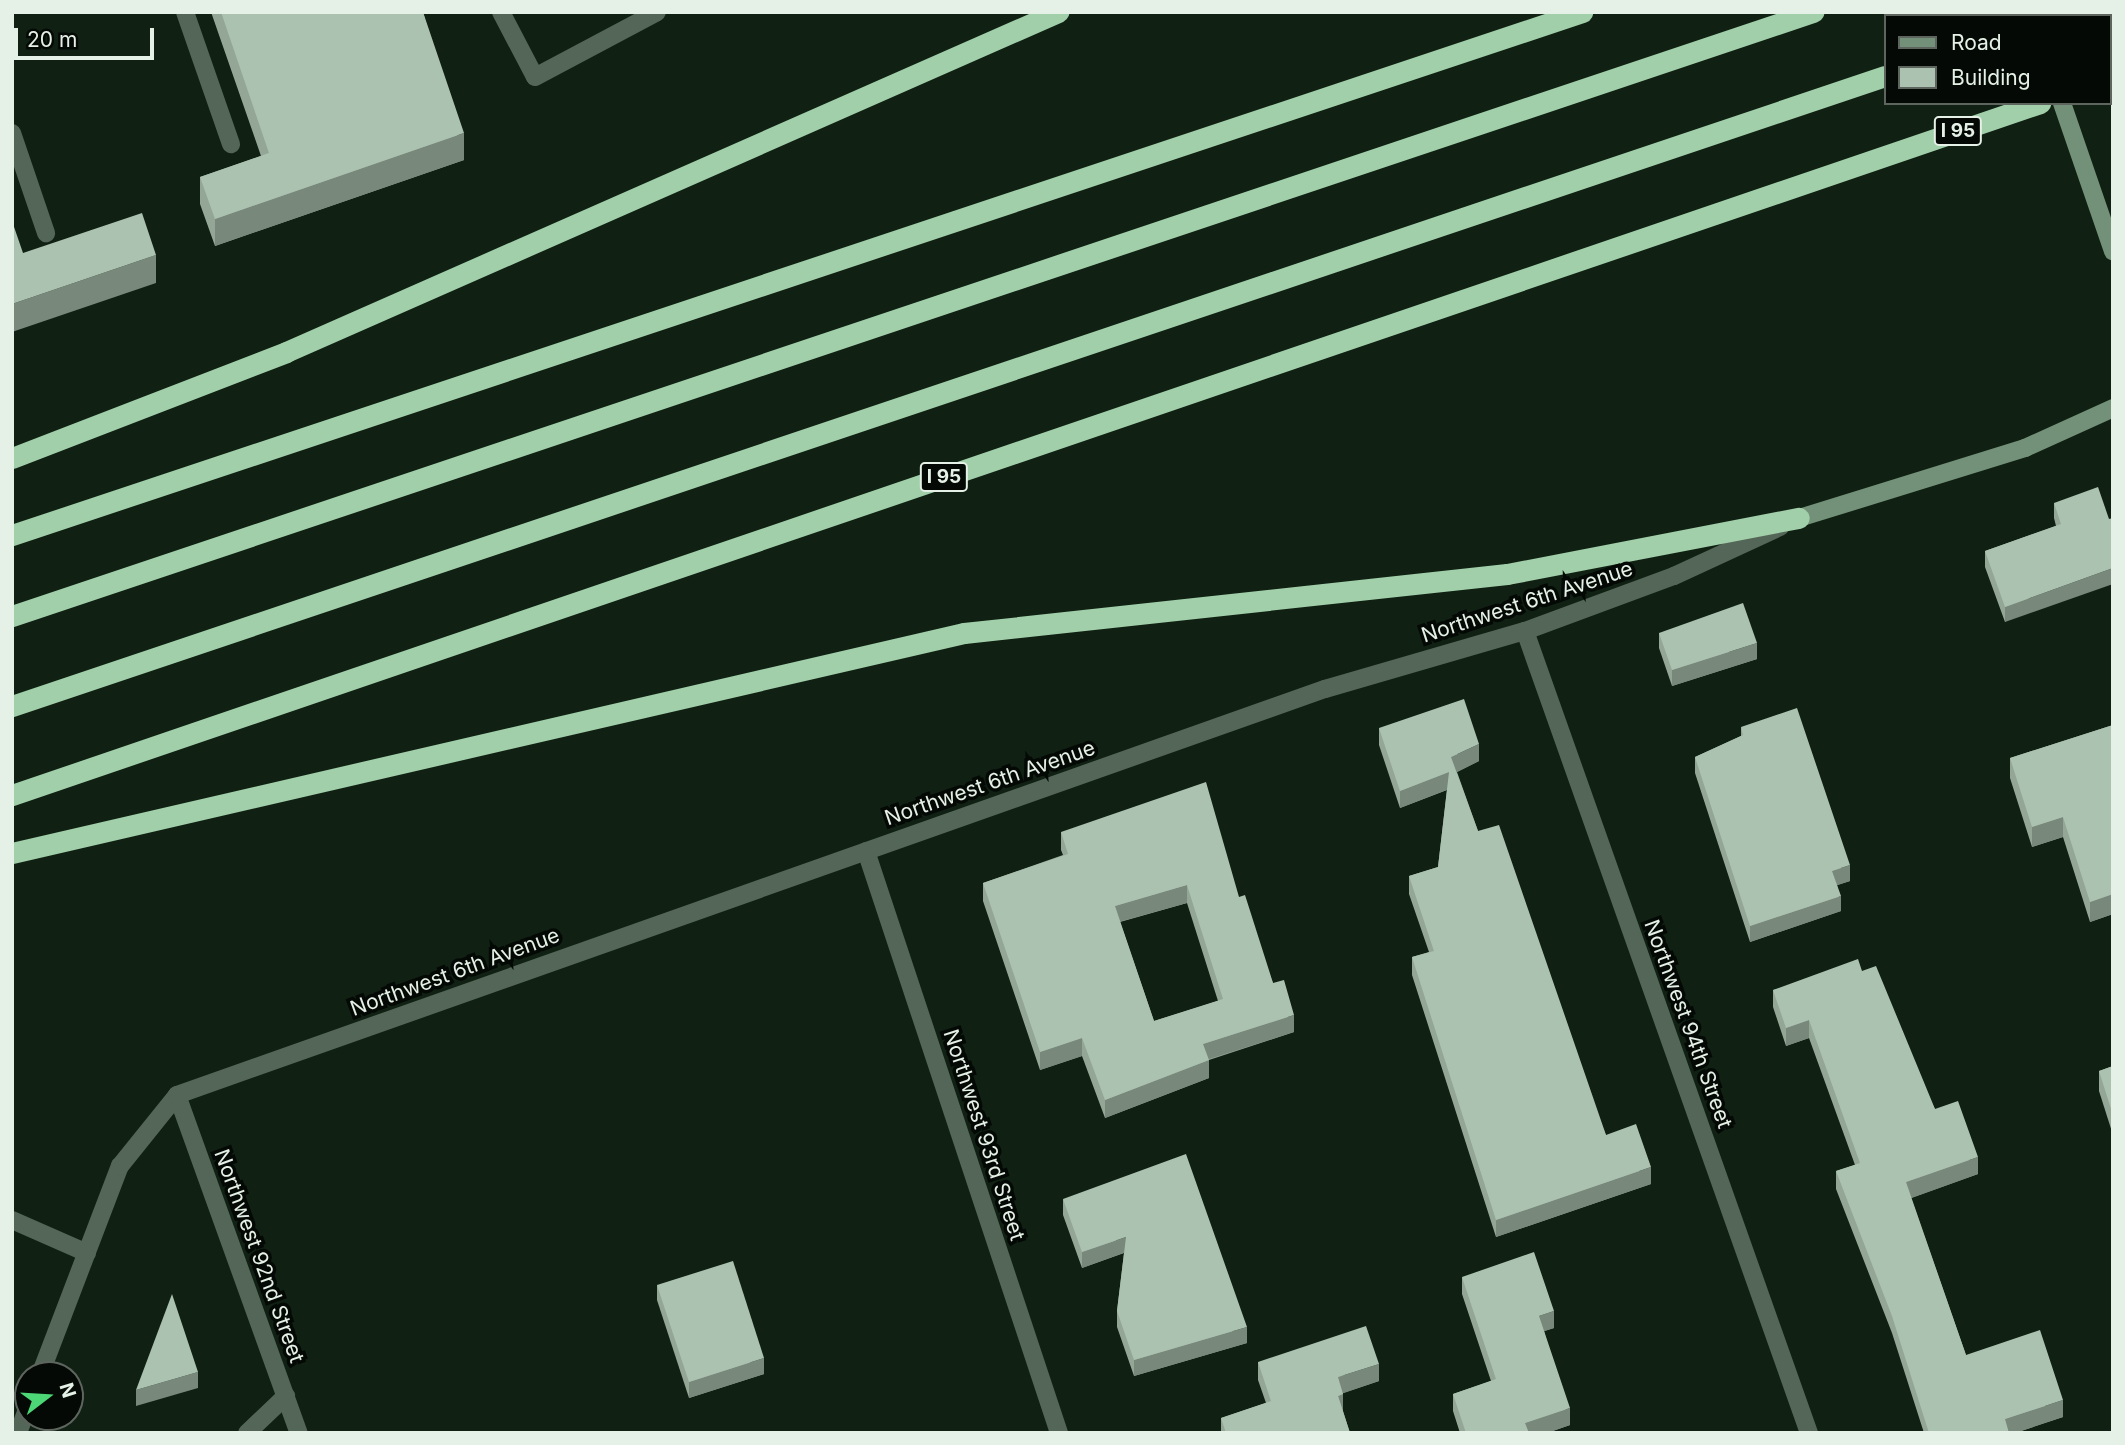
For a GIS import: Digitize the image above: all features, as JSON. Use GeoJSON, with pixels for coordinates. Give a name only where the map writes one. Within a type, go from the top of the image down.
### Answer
{"type":"FeatureCollection","features":[{"type":"Feature","properties":{"kind":"highway"},"geometry":{"type":"LineString","coordinates":[[12,458],[286,352],[1058,12]]}},
{"type":"Feature","properties":{"kind":"highway"},"geometry":{"type":"LineString","coordinates":[[12,535],[1582,12]]}},
{"type":"Feature","properties":{"kind":"highway"},"geometry":{"type":"LineString","coordinates":[[12,616],[1813,12]]}},
{"type":"Feature","properties":{"kind":"highway"},"geometry":{"type":"LineString","coordinates":[[12,706],[1884,76]]}},
{"type":"Feature","properties":{"kind":"highway","name":"I 95"},"geometry":{"type":"LineString","coordinates":[[12,795],[2034,105]]}},
{"type":"Feature","properties":{"kind":"highway"},"geometry":{"type":"LineString","coordinates":[[12,853],[964,633],[1507,574],[1799,518]]}},
{"type":"Feature","properties":{"kind":"main road"},"geometry":{"type":"LineString","coordinates":[[2063,105],[2113,251]]}},
{"type":"Feature","properties":{"kind":"main road","name":"Northwest 6th Avenue"},"geometry":{"type":"LineString","coordinates":[[1799,518],[2025,448],[2113,408]]}},
{"type":"Feature","properties":{"kind":"street"},"geometry":{"type":"LineString","coordinates":[[185,12],[231,144]]}},
{"type":"Feature","properties":{"kind":"street"},"geometry":{"type":"LineString","coordinates":[[501,12],[535,77],[632,19],[657,12]]}},
{"type":"Feature","properties":{"kind":"street"},"geometry":{"type":"LineString","coordinates":[[12,133],[47,233]]}},
{"type":"Feature","properties":{"kind":"street","name":"Northwest 6th Avenue"},"geometry":{"type":"LineString","coordinates":[[177,1095],[1325,689],[1525,631],[1674,576],[1799,518]]}},
{"type":"Feature","properties":{"kind":"street","name":"Northwest 94th Street"},"geometry":{"type":"LineString","coordinates":[[1525,631],[1809,1433]]}},
{"type":"Feature","properties":{"kind":"street","name":"Northwest 93rd Street"},"geometry":{"type":"LineString","coordinates":[[866,851],[1059,1433]]}},
{"type":"Feature","properties":{"kind":"street"},"geometry":{"type":"LineString","coordinates":[[45,1361],[120,1166],[177,1095]]}},
{"type":"Feature","properties":{"kind":"street","name":"Northwest 92nd Street"},"geometry":{"type":"LineString","coordinates":[[177,1095],[299,1433]]}},
{"type":"Feature","properties":{"kind":"street"},"geometry":{"type":"LineString","coordinates":[[12,1220],[87,1253]]}},
{"type":"Feature","properties":{"kind":"street"},"geometry":{"type":"LineString","coordinates":[[247,1433],[286,1396]]}},
{"type":"Feature","properties":{"kind":"building"},"geometry":{"type":"Polygon","coordinates":[[[221,12],[423,12],[464,133],[215,219],[200,177],[269,153],[221,12]]]}},
{"type":"Feature","properties":{"kind":"building"},"geometry":{"type":"Polygon","coordinates":[[[142,213],[156,255],[12,304],[12,221],[23,253],[142,213]]]}},
{"type":"Feature","properties":{"kind":"building"},"geometry":{"type":"Polygon","coordinates":[[[2098,487],[2109,519],[2113,518],[2113,568],[2005,607],[1985,551],[2061,524],[2054,503],[2098,487]]]}},
{"type":"Feature","properties":{"kind":"building"},"geometry":{"type":"Polygon","coordinates":[[[1743,603],[1757,643],[1672,670],[1659,633],[1743,603]]]}},
{"type":"Feature","properties":{"kind":"building"},"geometry":{"type":"Polygon","coordinates":[[[1464,699],[1479,744],[1451,757],[1478,831],[1499,825],[1606,1135],[1636,1124],[1651,1167],[1496,1220],[1412,957],[1434,951],[1409,876],[1438,867],[1449,772],[1400,791],[1379,728],[1464,699]]]}},
{"type":"Feature","properties":{"kind":"building"},"geometry":{"type":"Polygon","coordinates":[[[1797,708],[1850,865],[1832,871],[1841,896],[1750,926],[1695,757],[1743,735],[1741,727],[1797,708]]]}},
{"type":"Feature","properties":{"kind":"building"},"geometry":{"type":"Polygon","coordinates":[[[2113,725],[2113,894],[2090,902],[2063,817],[2032,827],[2010,758],[2113,725]]]}},
{"type":"Feature","properties":{"kind":"building"},"geometry":{"type":"Polygon","coordinates":[[[1206,782],[1239,897],[1245,895],[1273,983],[1284,980],[1294,1015],[1203,1044],[1209,1060],[1105,1100],[1082,1038],[1040,1052],[983,883],[1068,854],[1061,832],[1206,782]],[[1187,885],[1115,906],[1154,1021],[1223,999],[1187,885]]]}},
{"type":"Feature","properties":{"kind":"building"},"geometry":{"type":"Polygon","coordinates":[[[1858,959],[1862,971],[1876,966],[1935,1109],[1958,1101],[1978,1157],[1906,1182],[1966,1355],[2040,1330],[2063,1400],[2005,1419],[2009,1433],[1929,1433],[1892,1316],[1836,1171],[1860,1163],[1809,1020],[1786,1028],[1773,990],[1858,959]]]}},
{"type":"Feature","properties":{"kind":"building"},"geometry":{"type":"Polygon","coordinates":[[[2113,1066],[2113,1115],[2099,1071],[2113,1066]]]}},
{"type":"Feature","properties":{"kind":"building"},"geometry":{"type":"Polygon","coordinates":[[[1186,1154],[1247,1327],[1134,1360],[1117,1311],[1126,1237],[1082,1252],[1063,1199],[1186,1154]]]}},
{"type":"Feature","properties":{"kind":"building"},"geometry":{"type":"Polygon","coordinates":[[[1534,1252],[1554,1311],[1539,1316],[1570,1408],[1525,1423],[1529,1433],[1466,1433],[1453,1394],[1496,1379],[1462,1277],[1534,1252]]]}},
{"type":"Feature","properties":{"kind":"building"},"geometry":{"type":"Polygon","coordinates":[[[733,1261],[764,1358],[689,1382],[657,1285],[733,1261]]]}},
{"type":"Feature","properties":{"kind":"building"},"geometry":{"type":"Polygon","coordinates":[[[172,1294],[198,1372],[136,1390],[172,1294]]]}},
{"type":"Feature","properties":{"kind":"building"},"geometry":{"type":"Polygon","coordinates":[[[1366,1326],[1379,1364],[1338,1377],[1343,1394],[1338,1396],[1350,1433],[1226,1433],[1221,1418],[1271,1401],[1258,1362],[1366,1326]]]}}]}
